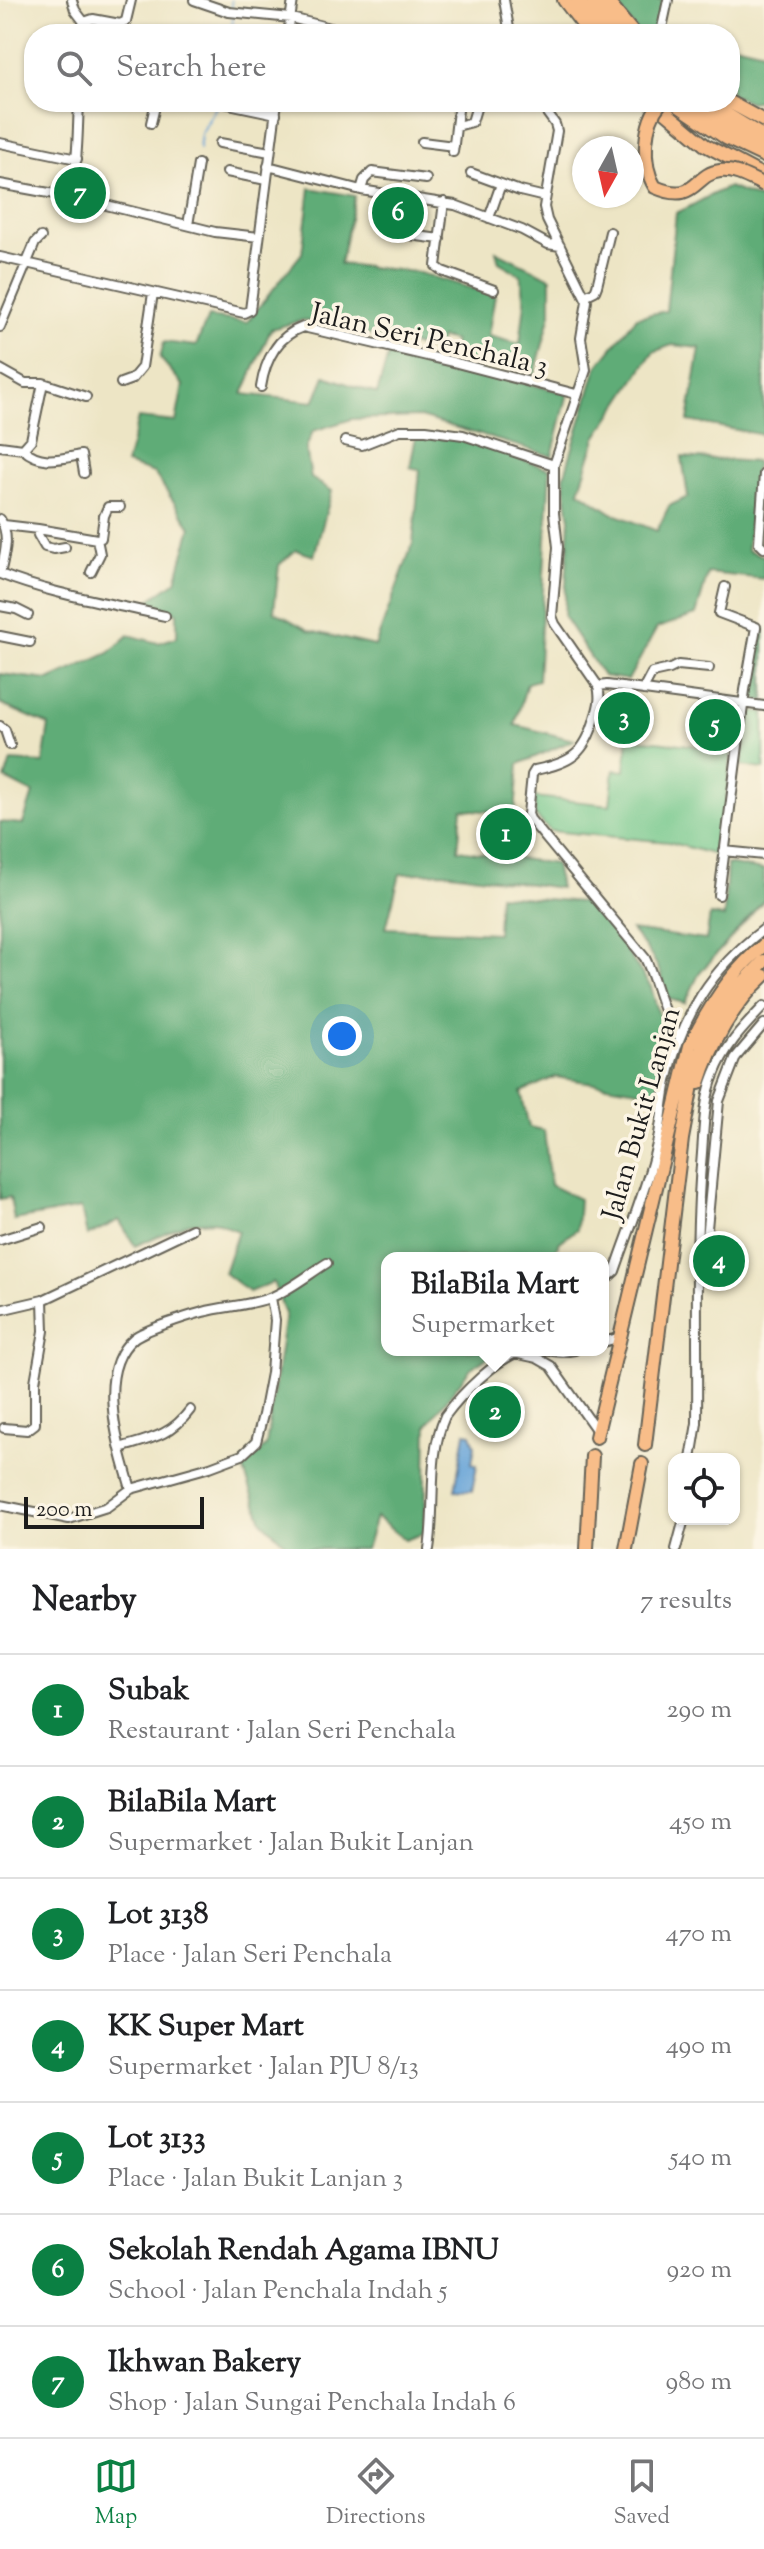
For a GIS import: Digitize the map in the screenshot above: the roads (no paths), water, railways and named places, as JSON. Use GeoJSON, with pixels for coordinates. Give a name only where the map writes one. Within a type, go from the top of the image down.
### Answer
{"type":"FeatureCollection","features":[{"type":"Feature","properties":{"kind":"highway"},"geometry":{"type":"LineString","coordinates":[[564,0],[582,24]]}},
{"type":"Feature","properties":{"kind":"highway"},"geometry":{"type":"LineString","coordinates":[[578,0],[596,24]]}},
{"type":"Feature","properties":{"kind":"highway"},"geometry":{"type":"LineString","coordinates":[[593,0],[611,24]]}},
{"type":"Feature","properties":{"kind":"highway"},"geometry":{"type":"LineString","coordinates":[[606,0],[626,24]]}},
{"type":"Feature","properties":{"kind":"highway"},"geometry":{"type":"LineString","coordinates":[[654,112],[645,157],[655,187],[676,193],[688,190],[719,171],[731,171],[764,185]]}},
{"type":"Feature","properties":{"kind":"highway"},"geometry":{"type":"LineString","coordinates":[[666,112],[705,145],[764,176]]}},
{"type":"Feature","properties":{"kind":"highway"},"geometry":{"type":"LineString","coordinates":[[688,112],[726,138],[764,156]]}},
{"type":"Feature","properties":{"kind":"highway"},"geometry":{"type":"LineString","coordinates":[[707,112],[764,145]]}},
{"type":"Feature","properties":{"kind":"highway"},"geometry":{"type":"LineString","coordinates":[[724,112],[764,134]]}},
{"type":"Feature","properties":{"kind":"highway"},"geometry":{"type":"LineString","coordinates":[[754,118],[764,134]]}},
{"type":"Feature","properties":{"kind":"highway"},"geometry":{"type":"LineString","coordinates":[[596,1434],[622,1337],[690,1046],[721,990],[748,958],[764,945]]}},
{"type":"Feature","properties":{"kind":"highway"},"geometry":{"type":"LineString","coordinates":[[645,1445],[682,1139],[695,1069],[708,1031],[728,999],[764,961]]}},
{"type":"Feature","properties":{"kind":"highway"},"geometry":{"type":"LineString","coordinates":[[682,1139],[713,1047],[745,996],[764,976]]}},
{"type":"Feature","properties":{"kind":"highway"},"geometry":{"type":"LineString","coordinates":[[587,1549],[592,1456]]}},
{"type":"Feature","properties":{"kind":"highway"},"geometry":{"type":"LineString","coordinates":[[626,1549],[642,1464]]}},
{"type":"Feature","properties":{"kind":"street"},"geometry":{"type":"LineString","coordinates":[[72,0],[84,22],[93,19],[120,24],[126,21],[131,0]]}},
{"type":"Feature","properties":{"kind":"street"},"geometry":{"type":"LineString","coordinates":[[194,0],[233,12],[291,18],[315,24]]}},
{"type":"Feature","properties":{"kind":"street"},"geometry":{"type":"LineString","coordinates":[[290,24],[293,0]]}},
{"type":"Feature","properties":{"kind":"street"},"geometry":{"type":"LineString","coordinates":[[504,0],[508,24]]}},
{"type":"Feature","properties":{"kind":"street"},"geometry":{"type":"LineString","coordinates":[[663,24],[668,0]]}},
{"type":"Feature","properties":{"kind":"street"},"geometry":{"type":"LineString","coordinates":[[62,215],[70,197],[77,159],[79,112]]}},
{"type":"Feature","properties":{"kind":"street"},"geometry":{"type":"LineString","coordinates":[[151,123],[154,112]]}},
{"type":"Feature","properties":{"kind":"street"},"geometry":{"type":"LineString","coordinates":[[0,257],[244,313],[250,310],[276,114],[266,112]]}},
{"type":"Feature","properties":{"kind":"street"},"geometry":{"type":"LineString","coordinates":[[422,142],[454,149],[458,112]]}},
{"type":"Feature","properties":{"kind":"street"},"geometry":{"type":"LineString","coordinates":[[457,126],[472,122],[475,112]]}},
{"type":"Feature","properties":{"kind":"street"},"geometry":{"type":"LineString","coordinates":[[546,112],[557,131],[545,197],[547,220],[587,305],[581,338],[586,362],[554,465],[558,547],[552,616],[598,686],[600,700],[590,738],[566,762],[535,770],[528,814],[645,958],[670,1026],[680,1037]]}},
{"type":"Feature","properties":{"kind":"street"},"geometry":{"type":"LineString","coordinates":[[0,143],[77,159]]}},
{"type":"Feature","properties":{"kind":"street"},"geometry":{"type":"LineString","coordinates":[[220,143],[270,152]]}},
{"type":"Feature","properties":{"kind":"street"},"geometry":{"type":"LineString","coordinates":[[188,225],[198,164]]}},
{"type":"Feature","properties":{"kind":"street"},"geometry":{"type":"LineString","coordinates":[[268,166],[361,190],[444,202],[560,246]]}},
{"type":"Feature","properties":{"kind":"street"},"geometry":{"type":"LineString","coordinates":[[227,172],[266,180]]}},
{"type":"Feature","properties":{"kind":"street"},"geometry":{"type":"LineString","coordinates":[[361,190],[364,180],[372,172],[426,179]]}},
{"type":"Feature","properties":{"kind":"street"},"geometry":{"type":"LineString","coordinates":[[471,173],[545,197]]}},
{"type":"Feature","properties":{"kind":"street"},"geometry":{"type":"LineString","coordinates":[[0,184],[70,197],[215,232],[259,237]]}},
{"type":"Feature","properties":{"kind":"street"},"geometry":{"type":"LineString","coordinates":[[489,218],[501,184]]}},
{"type":"Feature","properties":{"kind":"street"},"geometry":{"type":"LineString","coordinates":[[444,202],[436,266],[494,290]]}},
{"type":"Feature","properties":{"kind":"street"},"geometry":{"type":"LineString","coordinates":[[585,296],[595,291],[597,286],[610,232]]}},
{"type":"Feature","properties":{"kind":"street"},"geometry":{"type":"LineString","coordinates":[[402,234],[440,239]]}},
{"type":"Feature","properties":{"kind":"street"},"geometry":{"type":"LineString","coordinates":[[0,327],[35,243],[41,237]]}},
{"type":"Feature","properties":{"kind":"street"},"geometry":{"type":"LineString","coordinates":[[121,383],[132,379],[142,367],[153,293]]}},
{"type":"Feature","properties":{"kind":"street","name":"Jalan Seri Penchala 3"},"geometry":{"type":"LineString","coordinates":[[261,387],[263,371],[275,348],[287,332],[303,327],[576,394]]}},
{"type":"Feature","properties":{"kind":"street"},"geometry":{"type":"LineString","coordinates":[[0,369],[25,383],[43,383],[86,397]]}},
{"type":"Feature","properties":{"kind":"street"},"geometry":{"type":"LineString","coordinates":[[23,449],[31,440],[43,383]]}},
{"type":"Feature","properties":{"kind":"street"},"geometry":{"type":"LineString","coordinates":[[345,441],[362,445],[400,430],[414,429],[463,435],[554,465]]}},
{"type":"Feature","properties":{"kind":"street"},"geometry":{"type":"LineString","coordinates":[[0,446],[23,449],[51,462],[81,455],[84,473]]}},
{"type":"Feature","properties":{"kind":"street"},"geometry":{"type":"LineString","coordinates":[[764,474],[758,531],[759,543],[764,548]]}},
{"type":"Feature","properties":{"kind":"street"},"geometry":{"type":"LineString","coordinates":[[120,507],[108,507],[103,534],[97,539],[2,522],[7,542],[0,574],[27,585],[165,616]]}},
{"type":"Feature","properties":{"kind":"street"},"geometry":{"type":"LineString","coordinates":[[38,529],[45,547],[65,547]]}},
{"type":"Feature","properties":{"kind":"street"},"geometry":{"type":"LineString","coordinates":[[91,572],[100,554],[97,539]]}},
{"type":"Feature","properties":{"kind":"street"},"geometry":{"type":"LineString","coordinates":[[719,895],[744,703],[760,626],[720,615],[718,610],[725,587]]}},
{"type":"Feature","properties":{"kind":"street"},"geometry":{"type":"LineString","coordinates":[[0,606],[28,615]]}},
{"type":"Feature","properties":{"kind":"street"},"geometry":{"type":"LineString","coordinates":[[0,636],[30,642]]}},
{"type":"Feature","properties":{"kind":"street"},"geometry":{"type":"LineString","coordinates":[[643,690],[652,673],[678,665],[709,668]]}},
{"type":"Feature","properties":{"kind":"street"},"geometry":{"type":"LineString","coordinates":[[598,686],[764,706]]}},
{"type":"Feature","properties":{"kind":"street"},"geometry":{"type":"LineString","coordinates":[[0,726],[5,730],[10,745]]}},
{"type":"Feature","properties":{"kind":"street"},"geometry":{"type":"LineString","coordinates":[[724,851],[763,855]]}},
{"type":"Feature","properties":{"kind":"street","name":"Jalan Bukit Lanjan"},"geometry":{"type":"LineString","coordinates":[[609,1276],[615,1271],[657,1147],[667,1080],[694,1005],[732,955],[764,929]]}},
{"type":"Feature","properties":{"kind":"street"},"geometry":{"type":"LineString","coordinates":[[692,1453],[697,1423],[703,1238],[699,1187],[707,1100],[713,1078],[733,1038],[764,1006]]}},
{"type":"Feature","properties":{"kind":"street"},"geometry":{"type":"LineString","coordinates":[[703,1238],[709,1218],[719,1101],[736,1057],[764,1024]]}},
{"type":"Feature","properties":{"kind":"street"},"geometry":{"type":"LineString","coordinates":[[699,1187],[712,1187]]}},
{"type":"Feature","properties":{"kind":"street"},"geometry":{"type":"LineString","coordinates":[[699,1206],[703,1238]]}},
{"type":"Feature","properties":{"kind":"street"},"geometry":{"type":"LineString","coordinates":[[0,1240],[42,1227]]}},
{"type":"Feature","properties":{"kind":"street"},"geometry":{"type":"LineString","coordinates":[[0,1310],[43,1300],[192,1229]]}},
{"type":"Feature","properties":{"kind":"street"},"geometry":{"type":"LineString","coordinates":[[131,1489],[113,1410],[113,1376],[119,1354],[136,1336],[203,1312],[271,1298],[327,1263]]}},
{"type":"Feature","properties":{"kind":"street"},"geometry":{"type":"LineString","coordinates":[[0,1505],[69,1519],[107,1507],[131,1489],[242,1455],[256,1442],[271,1373],[275,1320],[271,1298]]}},
{"type":"Feature","properties":{"kind":"street"},"geometry":{"type":"LineString","coordinates":[[4,1428],[27,1430],[35,1424],[35,1382],[44,1331],[43,1300]]}},
{"type":"Feature","properties":{"kind":"street"},"geometry":{"type":"LineString","coordinates":[[609,1340],[622,1337]]}},
{"type":"Feature","properties":{"kind":"street"},"geometry":{"type":"LineString","coordinates":[[429,1549],[435,1460],[445,1416],[495,1365],[511,1356]]}},
{"type":"Feature","properties":{"kind":"street"},"geometry":{"type":"LineString","coordinates":[[531,1356],[551,1366],[596,1434]]}},
{"type":"Feature","properties":{"kind":"street"},"geometry":{"type":"LineString","coordinates":[[120,1448],[165,1434],[180,1423],[190,1410]]}},
{"type":"Feature","properties":{"kind":"street"},"geometry":{"type":"LineString","coordinates":[[676,1549],[682,1525]]}},
{"type":"Feature","properties":{"kind":"water"},"geometry":{"type":"Polygon","coordinates":[[[465,1433],[471,1434],[475,1445],[472,1463],[477,1465],[472,1491],[455,1490],[465,1433]]]}},
{"type":"Feature","properties":{"kind":"waterway"},"geometry":{"type":"LineString","coordinates":[[231,0],[232,9]]}},
{"type":"Feature","properties":{"kind":"waterway"},"geometry":{"type":"LineString","coordinates":[[233,15],[233,24]]}},
{"type":"Feature","properties":{"kind":"waterway"},"geometry":{"type":"LineString","coordinates":[[199,149],[201,134],[213,112]]}},
{"type":"Feature","properties":{"kind":"place","name":"Ikhwan Bakery"},"geometry":{"type":"Point","coordinates":[80,193]}},
{"type":"Feature","properties":{"kind":"place","name":"Sekolah Rendah Agama IBNU"},"geometry":{"type":"Point","coordinates":[398,213]}},
{"type":"Feature","properties":{"kind":"place","name":"Lot 3138"},"geometry":{"type":"Point","coordinates":[624,718]}},
{"type":"Feature","properties":{"kind":"place","name":"Lot 3133"},"geometry":{"type":"Point","coordinates":[715,725]}},
{"type":"Feature","properties":{"kind":"place","name":"Subak"},"geometry":{"type":"Point","coordinates":[506,834]}},
{"type":"Feature","properties":{"kind":"place","name":"KK Super Mart"},"geometry":{"type":"Point","coordinates":[719,1261]}},
{"type":"Feature","properties":{"kind":"place","name":"BilaBila Mart"},"geometry":{"type":"Point","coordinates":[495,1412]}}]}
